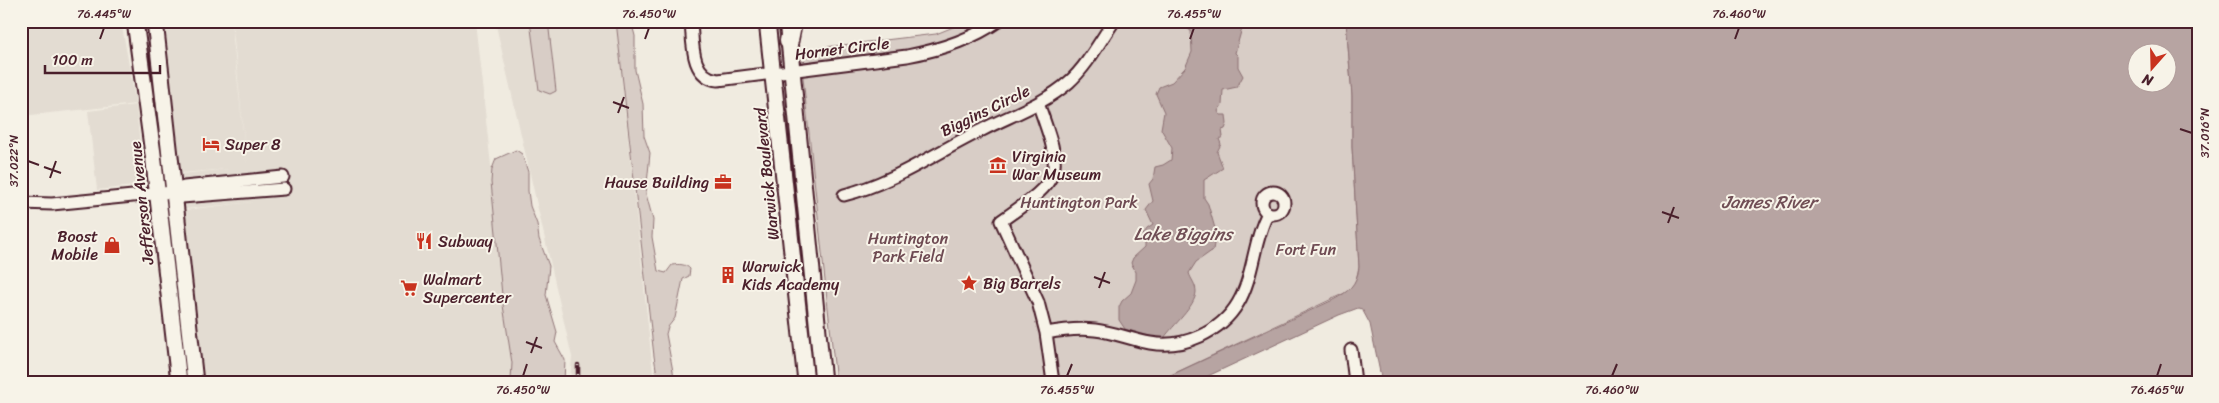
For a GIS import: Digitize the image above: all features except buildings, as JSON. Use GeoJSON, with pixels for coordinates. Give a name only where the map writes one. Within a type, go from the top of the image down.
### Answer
{"type":"FeatureCollection","features":[{"type":"Feature","properties":{"kind":"highway"},"geometry":{"type":"LineString","coordinates":[[789,41],[792,21]]}},
{"type":"Feature","properties":{"kind":"main road","name":"Jefferson Avenue"},"geometry":{"type":"LineString","coordinates":[[135,21],[179,382]]}},
{"type":"Feature","properties":{"kind":"main road","name":"Jefferson Avenue"},"geometry":{"type":"LineString","coordinates":[[155,21],[195,382]]}},
{"type":"Feature","properties":{"kind":"main road"},"geometry":{"type":"LineString","coordinates":[[786,21],[823,382]]}},
{"type":"Feature","properties":{"kind":"main road","name":"Warwick Boulevard"},"geometry":{"type":"LineString","coordinates":[[767,22],[806,382]]}},
{"type":"Feature","properties":{"kind":"main road"},"geometry":{"type":"LineString","coordinates":[[786,187],[802,185]]}},
{"type":"Feature","properties":{"kind":"street","name":"Hornet Circle"},"geometry":{"type":"LineString","coordinates":[[691,21],[695,62],[698,69],[708,77],[718,80],[931,52],[976,34],[998,21]]}},
{"type":"Feature","properties":{"kind":"street","name":"Biggins Circle"},"geometry":{"type":"LineString","coordinates":[[844,195],[871,186],[1038,103],[1070,81],[1114,21]]}},
{"type":"Feature","properties":{"kind":"street"},"geometry":{"type":"LineString","coordinates":[[1038,103],[1053,146],[1055,159],[1052,175],[1046,186],[1037,195],[1001,221],[1038,302],[1046,333],[1053,382]]}},
{"type":"Feature","properties":{"kind":"street"},"geometry":{"type":"LineString","coordinates":[[21,203],[52,204],[157,194],[173,192],[184,187],[283,183]]}},
{"type":"Feature","properties":{"kind":"street"},"geometry":{"type":"LineString","coordinates":[[1046,333],[1066,330],[1095,330],[1159,344],[1176,344],[1192,339],[1217,326],[1234,310],[1244,290],[1268,213]]}},
{"type":"Feature","properties":{"kind":"street"},"geometry":{"type":"LineString","coordinates":[[1351,350],[1354,381]]}},
{"type":"Feature","properties":{"kind":"shaded area"},"geometry":{"type":"Polygon","coordinates":[[[21,21],[121,21],[136,104],[21,116],[21,21]]]}},
{"type":"Feature","properties":{"kind":"shaded area"},"geometry":{"type":"Polygon","coordinates":[[[165,21],[231,21],[247,167],[232,21],[475,21],[515,382],[205,382],[185,210],[252,202],[185,209],[181,174],[228,169],[181,173],[165,21]]]}},
{"type":"Feature","properties":{"kind":"shaded area"},"geometry":{"type":"Polygon","coordinates":[[[495,21],[616,21],[654,382],[570,382],[572,357],[495,21]]]}},
{"type":"Feature","properties":{"kind":"shaded area"},"geometry":{"type":"Polygon","coordinates":[[[136,105],[144,185],[97,190],[88,111],[136,105]]]}},
{"type":"Feature","properties":{"kind":"green space"},"geometry":{"type":"Polygon","coordinates":[[[530,21],[548,21],[556,91],[550,94],[539,90],[530,21]]]}},
{"type":"Feature","properties":{"kind":"green space"},"geometry":{"type":"Polygon","coordinates":[[[616,21],[631,21],[635,36],[635,70],[643,104],[644,136],[650,153],[646,194],[653,220],[652,237],[658,271],[666,273],[672,265],[677,264],[684,265],[690,269],[689,276],[683,279],[675,318],[668,327],[666,334],[675,382],[658,382],[616,21]]]}},
{"type":"Feature","properties":{"kind":"green space","name":"Huntington Park"},"geometry":{"type":"Polygon","coordinates":[[[968,21],[1346,21],[1352,96],[1352,147],[1359,267],[1351,290],[1156,382],[836,382],[800,50],[936,34],[968,21]]]}},
{"type":"Feature","properties":{"kind":"green space"},"geometry":{"type":"Polygon","coordinates":[[[516,150],[522,154],[528,172],[530,206],[549,266],[546,295],[557,332],[555,342],[565,360],[564,382],[511,381],[512,363],[503,305],[491,182],[492,169],[496,159],[516,150]]]}},
{"type":"Feature","properties":{"kind":"water","name":"Lake Biggins"},"geometry":{"type":"Polygon","coordinates":[[[1176,21],[1241,21],[1242,28],[1235,53],[1238,56],[1238,67],[1243,76],[1237,87],[1223,90],[1222,105],[1218,111],[1220,115],[1226,115],[1227,124],[1225,129],[1222,130],[1223,137],[1219,139],[1221,144],[1217,152],[1223,168],[1204,180],[1204,198],[1208,204],[1216,232],[1213,250],[1196,262],[1189,273],[1196,289],[1192,304],[1164,338],[1160,339],[1125,329],[1119,320],[1119,307],[1122,301],[1131,293],[1136,280],[1136,272],[1131,263],[1133,258],[1145,247],[1145,241],[1142,236],[1153,225],[1146,210],[1153,201],[1149,184],[1153,179],[1155,167],[1171,160],[1172,148],[1161,129],[1164,112],[1156,94],[1159,87],[1172,82],[1185,68],[1192,52],[1191,31],[1176,21]]]}},
{"type":"Feature","properties":{"kind":"water","name":"James River"},"geometry":{"type":"Polygon","coordinates":[[[1346,21],[2198,21],[2198,382],[1382,382],[1370,324],[1362,309],[1358,308],[1195,382],[1156,382],[1333,300],[1351,287],[1356,279],[1359,267],[1352,147],[1352,96],[1346,21]]]}},
{"type":"Feature","properties":{"kind":"railway"},"geometry":{"type":"LineString","coordinates":[[578,365],[578,382]]}},
{"type":"Feature","properties":{"kind":"place","name":"Super 8"},"geometry":{"type":"Point","coordinates":[211,144]}},
{"type":"Feature","properties":{"kind":"place","name":"Virginia War Museum"},"geometry":{"type":"Point","coordinates":[998,165]}},
{"type":"Feature","properties":{"kind":"place","name":"Hause Building"},"geometry":{"type":"Point","coordinates":[723,182]}},
{"type":"Feature","properties":{"kind":"place","name":"Subway"},"geometry":{"type":"Point","coordinates":[424,241]}},
{"type":"Feature","properties":{"kind":"place","name":"Boost Mobile"},"geometry":{"type":"Point","coordinates":[112,245]}},
{"type":"Feature","properties":{"kind":"place","name":"Warwick Kids Academy"},"geometry":{"type":"Point","coordinates":[728,275]}},
{"type":"Feature","properties":{"kind":"place","name":"Big Barrels"},"geometry":{"type":"Point","coordinates":[969,283]}},
{"type":"Feature","properties":{"kind":"place","name":"Walmart Supercenter"},"geometry":{"type":"Point","coordinates":[409,288]}},
{"type":"Feature","properties":{"kind":"park label","name":"Huntington Park Field"},"geometry":{"type":"Point","coordinates":[908,247]}},
{"type":"Feature","properties":{"kind":"park label","name":"Fort Fun"},"geometry":{"type":"Point","coordinates":[1306,249]}}]}
